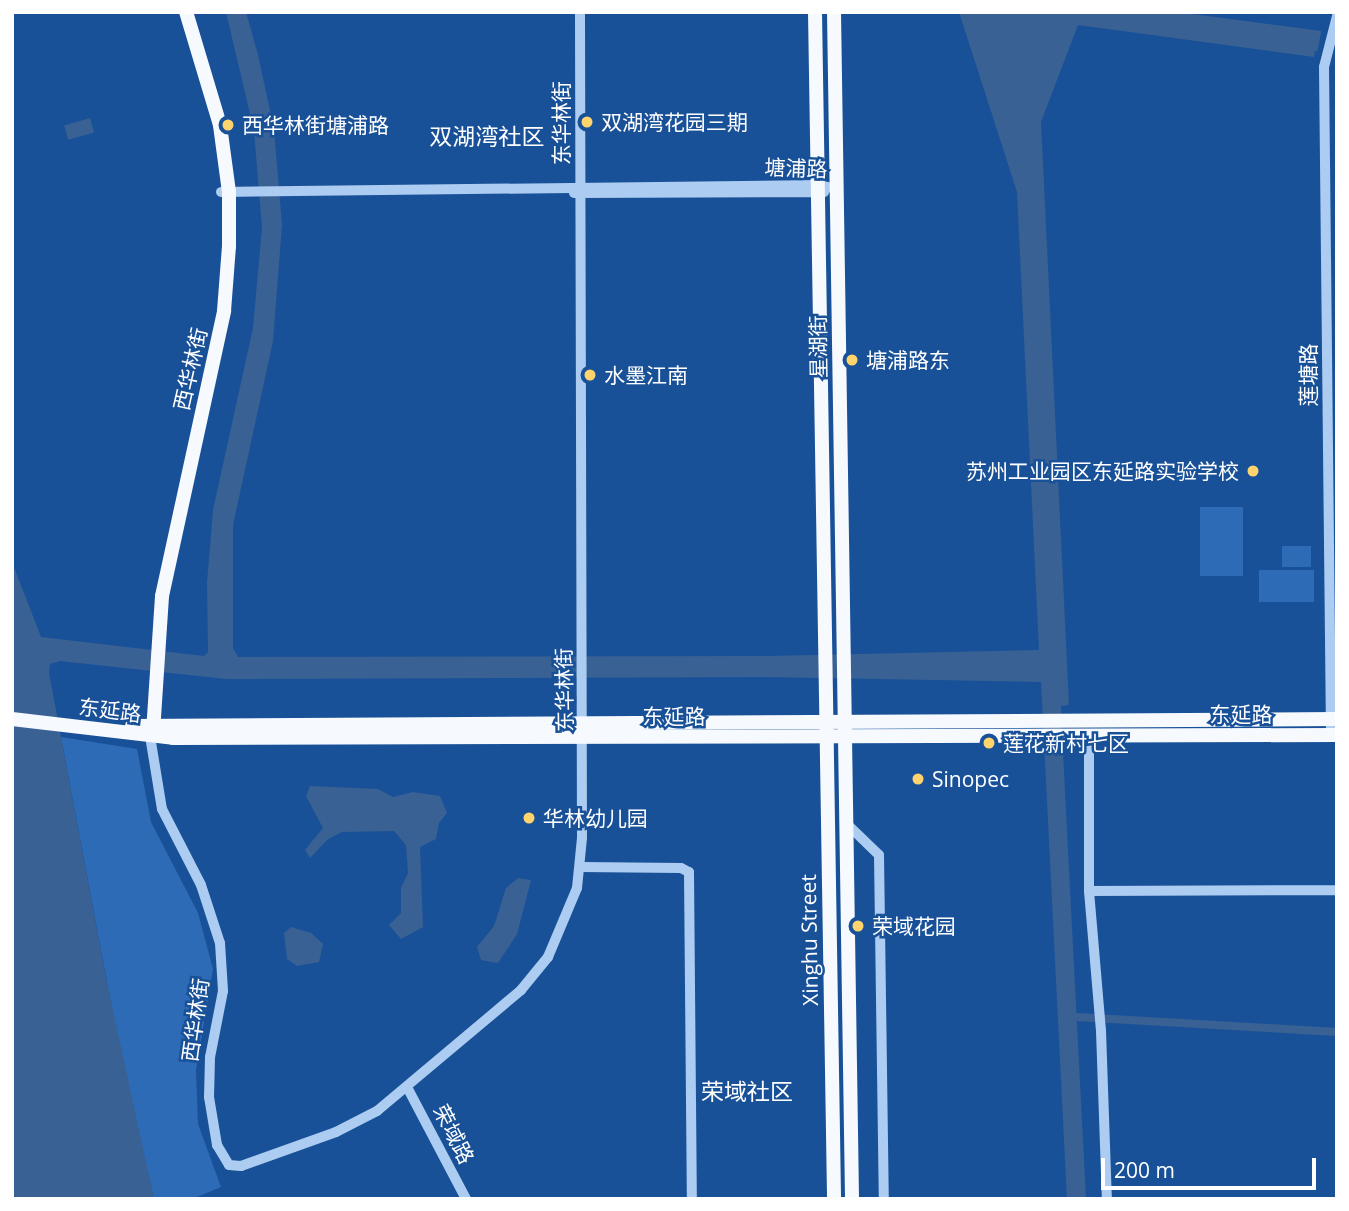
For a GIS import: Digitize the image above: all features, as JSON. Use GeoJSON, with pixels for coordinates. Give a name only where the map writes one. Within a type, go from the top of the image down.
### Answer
{"type":"FeatureCollection","features":[{"type":"Feature","properties":{"kind":"main road","name":"西华林街"},"geometry":{"type":"LineString","coordinates":[[178,12],[202,82],[225,192]]}},
{"type":"Feature","properties":{"kind":"main road","name":"西华林街"},"geometry":{"type":"LineString","coordinates":[[151,730],[159,568],[216,309],[225,192],[213,93],[186,12]]}},
{"type":"Feature","properties":{"kind":"main road","name":"星湖街"},"geometry":{"type":"LineString","coordinates":[[815,12],[825,681]]}},
{"type":"Feature","properties":{"kind":"main road","name":"星湖街"},"geometry":{"type":"LineString","coordinates":[[834,12],[844,681]]}},
{"type":"Feature","properties":{"kind":"main road","name":"Xinghu Street"},"geometry":{"type":"LineString","coordinates":[[825,681],[834,1199]]}},
{"type":"Feature","properties":{"kind":"main road","name":"Xinghu Street"},"geometry":{"type":"LineString","coordinates":[[844,681],[847,736],[852,1199]]}},
{"type":"Feature","properties":{"kind":"main road","name":"东延路"},"geometry":{"type":"LineString","coordinates":[[12,710],[70,723]]}},
{"type":"Feature","properties":{"kind":"main road","name":"东延路"},"geometry":{"type":"LineString","coordinates":[[12,719],[151,730],[583,730],[827,736],[1042,728]]}},
{"type":"Feature","properties":{"kind":"main road","name":"东延路"},"geometry":{"type":"LineString","coordinates":[[583,730],[826,720],[1065,728],[1334,719]]}},
{"type":"Feature","properties":{"kind":"main road","name":"东延路"},"geometry":{"type":"LineString","coordinates":[[1065,728],[1089,735],[1334,735]]}},
{"type":"Feature","properties":{"kind":"street","name":"东华林街"},"geometry":{"type":"LineString","coordinates":[[220,1154],[229,1165],[241,1166],[324,1137],[364,1119],[407,1087],[534,976],[560,935],[581,867],[583,681],[580,12]]}},
{"type":"Feature","properties":{"kind":"street","name":"莲塘路"},"geometry":{"type":"LineString","coordinates":[[1334,735],[1332,389],[1324,67],[1335,19]]}},
{"type":"Feature","properties":{"kind":"street","name":"塘浦路"},"geometry":{"type":"LineString","coordinates":[[225,192],[837,189]]}},
{"type":"Feature","properties":{"kind":"street","name":"西华林街"},"geometry":{"type":"LineString","coordinates":[[151,730],[162,809],[201,885],[220,943],[223,991],[209,1070],[210,1113],[220,1154]]}},
{"type":"Feature","properties":{"kind":"street"},"geometry":{"type":"LineString","coordinates":[[1089,735],[1089,891],[1100,1005],[1107,1199]]}},
{"type":"Feature","properties":{"kind":"street"},"geometry":{"type":"LineString","coordinates":[[848,825],[879,855],[884,1199]]}},
{"type":"Feature","properties":{"kind":"street"},"geometry":{"type":"LineString","coordinates":[[581,867],[681,868],[689,872],[692,1199]]}},
{"type":"Feature","properties":{"kind":"street"},"geometry":{"type":"LineString","coordinates":[[1089,891],[1337,890]]}},
{"type":"Feature","properties":{"kind":"street","name":"荣域路"},"geometry":{"type":"LineString","coordinates":[[407,1087],[466,1199]]}},
{"type":"Feature","properties":{"kind":"shaded area"},"geometry":{"type":"Polygon","coordinates":[[[226,12],[246,12],[258,55],[274,129],[282,225],[273,341],[233,525],[233,648],[238,657],[768,656],[1039,650],[1017,192],[959,12],[1177,12],[1337,33],[1337,54],[1315,51],[1314,57],[1078,25],[1041,122],[1069,705],[1061,706],[1086,1199],[1067,1199],[1041,682],[766,677],[226,679],[60,661],[50,664],[49,673],[106,978],[154,1199],[12,1199],[12,562],[41,637],[204,656],[208,652],[207,583],[213,510],[253,328],[262,227],[254,131],[226,12]]]}},
{"type":"Feature","properties":{"kind":"shaded area"},"geometry":{"type":"Polygon","coordinates":[[[90,118],[94,132],[68,140],[64,125],[90,118]]]}},
{"type":"Feature","properties":{"kind":"shaded area"},"geometry":{"type":"Polygon","coordinates":[[[1200,507],[1243,507],[1243,576],[1200,576],[1200,507]]]}},
{"type":"Feature","properties":{"kind":"shaded area"},"geometry":{"type":"Polygon","coordinates":[[[1282,546],[1311,546],[1311,567],[1282,567],[1282,546]]]}},
{"type":"Feature","properties":{"kind":"shaded area"},"geometry":{"type":"Polygon","coordinates":[[[1259,570],[1314,570],[1314,602],[1259,602],[1259,570]]]}},
{"type":"Feature","properties":{"kind":"shaded area"},"geometry":{"type":"Polygon","coordinates":[[[61,737],[137,749],[151,822],[198,913],[213,969],[196,1070],[198,1124],[221,1187],[192,1199],[154,1199],[120,1052],[61,737]]]}},
{"type":"Feature","properties":{"kind":"shaded area"},"geometry":{"type":"Polygon","coordinates":[[[310,786],[378,789],[393,797],[413,792],[440,796],[447,813],[439,823],[436,839],[420,847],[423,927],[401,939],[389,925],[401,913],[401,888],[408,873],[406,845],[394,831],[342,832],[328,839],[310,858],[305,850],[323,828],[306,796],[310,786]]]}},
{"type":"Feature","properties":{"kind":"shaded area"},"geometry":{"type":"Polygon","coordinates":[[[518,878],[531,880],[517,934],[498,963],[481,960],[477,947],[494,926],[506,888],[518,878]]]}},
{"type":"Feature","properties":{"kind":"shaded area"},"geometry":{"type":"Polygon","coordinates":[[[291,927],[311,933],[323,944],[319,962],[297,966],[287,959],[284,933],[291,927]]]}},
{"type":"Feature","properties":{"kind":"pier"},"geometry":{"type":"Polygon","coordinates":[[[1322,27],[1337,29],[1337,57],[1317,53],[1322,27]]]}},
{"type":"Feature","properties":{"kind":"waterway"},"geometry":{"type":"LineString","coordinates":[[1077,1017],[1337,1032]]}},
{"type":"Feature","properties":{"kind":"place","name":"双湖湾花园三期"},"geometry":{"type":"Point","coordinates":[587,122]}},
{"type":"Feature","properties":{"kind":"place","name":"西华林街塘浦路"},"geometry":{"type":"Point","coordinates":[228,125]}},
{"type":"Feature","properties":{"kind":"place","name":"塘浦路东"},"geometry":{"type":"Point","coordinates":[852,360]}},
{"type":"Feature","properties":{"kind":"place","name":"水墨江南"},"geometry":{"type":"Point","coordinates":[590,375]}},
{"type":"Feature","properties":{"kind":"place","name":"苏州工业园区东延路实验学校"},"geometry":{"type":"Point","coordinates":[1253,471]}},
{"type":"Feature","properties":{"kind":"place","name":"莲花新村七区"},"geometry":{"type":"Point","coordinates":[989,743]}},
{"type":"Feature","properties":{"kind":"place","name":"Sinopec"},"geometry":{"type":"Point","coordinates":[918,779]}},
{"type":"Feature","properties":{"kind":"place","name":"华林幼儿园"},"geometry":{"type":"Point","coordinates":[529,818]}},
{"type":"Feature","properties":{"kind":"place","name":"荣域花园"},"geometry":{"type":"Point","coordinates":[858,926]}},
{"type":"Feature","properties":{"kind":"district","name":"双湖湾社区"},"geometry":{"type":"Point","coordinates":[487,136]}},
{"type":"Feature","properties":{"kind":"district","name":"荣域社区"},"geometry":{"type":"Point","coordinates":[747,1091]}}]}
